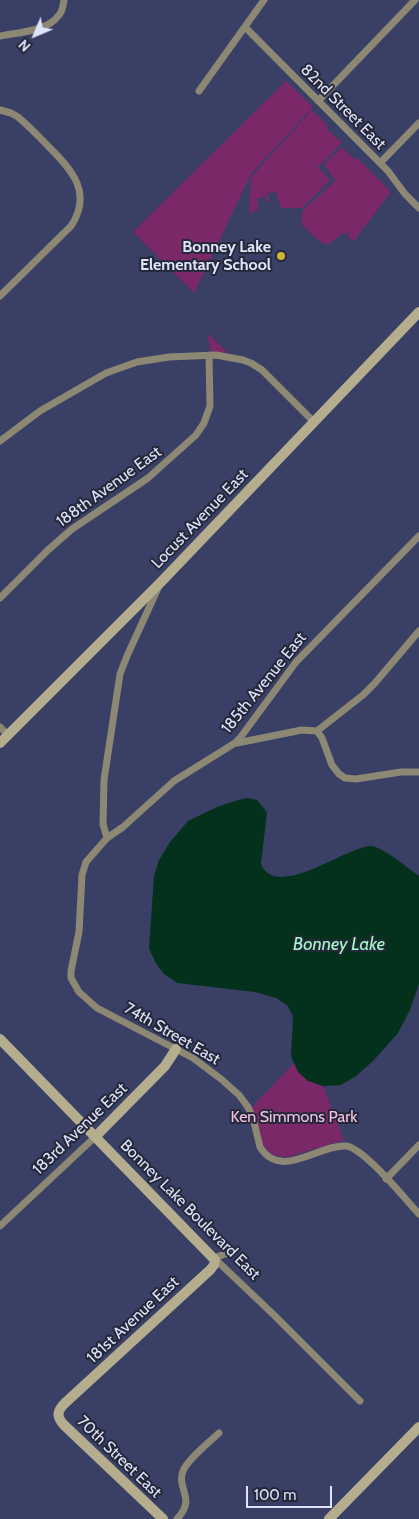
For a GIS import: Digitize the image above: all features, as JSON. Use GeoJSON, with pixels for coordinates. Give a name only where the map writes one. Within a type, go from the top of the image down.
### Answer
{"type":"FeatureCollection","features":[{"type":"Feature","properties":{"kind":"street"},"geometry":{"type":"LineString","coordinates":[[0,36],[34,29],[51,23],[59,15],[64,0]]}},
{"type":"Feature","properties":{"kind":"street"},"geometry":{"type":"LineString","coordinates":[[199,91],[264,0]]}},
{"type":"Feature","properties":{"kind":"street"},"geometry":{"type":"LineString","coordinates":[[318,102],[415,0]]}},
{"type":"Feature","properties":{"kind":"street","name":"82nd Street East"},"geometry":{"type":"LineString","coordinates":[[245,27],[380,163],[419,208]]}},
{"type":"Feature","properties":{"kind":"street"},"geometry":{"type":"LineString","coordinates":[[0,110],[18,117],[57,155],[75,177],[80,188],[80,200],[76,217],[71,226],[0,296]]}},
{"type":"Feature","properties":{"kind":"street"},"geometry":{"type":"LineString","coordinates":[[380,163],[419,123]]}},
{"type":"Feature","properties":{"kind":"street","name":"Locust Avenue East"},"geometry":{"type":"LineString","coordinates":[[0,743],[162,581],[419,312]]}},
{"type":"Feature","properties":{"kind":"street"},"geometry":{"type":"LineString","coordinates":[[0,441],[40,411],[66,395],[119,368],[152,359],[209,355],[242,360],[262,370],[314,422]]}},
{"type":"Feature","properties":{"kind":"street","name":"188th Avenue East"},"geometry":{"type":"LineString","coordinates":[[0,598],[66,534],[148,478],[196,435],[204,423],[210,406],[209,355]]}},
{"type":"Feature","properties":{"kind":"street","name":"185th Avenue East"},"geometry":{"type":"LineString","coordinates":[[73,966],[79,932],[83,869],[86,862],[107,838],[123,827],[174,781],[235,743],[247,730],[296,662],[419,536]]}},
{"type":"Feature","properties":{"kind":"street"},"geometry":{"type":"LineString","coordinates":[[107,838],[104,824],[104,780],[120,674],[162,581]]}},
{"type":"Feature","properties":{"kind":"street"},"geometry":{"type":"LineString","coordinates":[[235,743],[302,730],[318,730],[375,683],[419,630]]}},
{"type":"Feature","properties":{"kind":"street"},"geometry":{"type":"LineString","coordinates":[[0,727],[8,735]]}},
{"type":"Feature","properties":{"kind":"street"},"geometry":{"type":"LineString","coordinates":[[318,730],[332,765],[345,778],[356,779],[401,772],[419,772]]}},
{"type":"Feature","properties":{"kind":"street","name":"74th Street East"},"geometry":{"type":"LineString","coordinates":[[73,966],[73,984],[97,1008],[176,1049],[209,1069],[244,1100],[253,1118],[262,1152],[276,1160],[288,1161],[336,1147],[348,1146],[360,1153],[419,1214]]}},
{"type":"Feature","properties":{"kind":"street","name":"Bonney Lake Boulevard East"},"geometry":{"type":"LineString","coordinates":[[0,1039],[214,1258],[360,1401]]}},
{"type":"Feature","properties":{"kind":"street","name":"183rd Avenue East"},"geometry":{"type":"LineString","coordinates":[[0,1226],[95,1137],[165,1066],[176,1049]]}},
{"type":"Feature","properties":{"kind":"street"},"geometry":{"type":"LineString","coordinates":[[386,1179],[419,1145]]}},
{"type":"Feature","properties":{"kind":"street"},"geometry":{"type":"LineString","coordinates":[[214,1258],[231,1252]]}},
{"type":"Feature","properties":{"kind":"street","name":"181st Avenue East"},"geometry":{"type":"LineString","coordinates":[[58,1414],[65,1403],[210,1270],[215,1263],[214,1258]]}},
{"type":"Feature","properties":{"kind":"street","name":"70th Street East"},"geometry":{"type":"LineString","coordinates":[[58,1414],[64,1425],[163,1519]]}},
{"type":"Feature","properties":{"kind":"street"},"geometry":{"type":"LineString","coordinates":[[329,1519],[419,1427]]}},
{"type":"Feature","properties":{"kind":"street"},"geometry":{"type":"LineString","coordinates":[[177,1519],[186,1505],[182,1480],[184,1469],[218,1433]]}},
{"type":"Feature","properties":{"kind":"green space"},"geometry":{"type":"Polygon","coordinates":[[[286,81],[313,107],[251,174],[194,293],[133,232],[286,81]]]}},
{"type":"Feature","properties":{"kind":"green space"},"geometry":{"type":"Polygon","coordinates":[[[312,110],[327,125],[327,129],[342,143],[318,167],[330,180],[302,208],[281,208],[275,191],[267,194],[270,201],[267,202],[265,196],[257,199],[258,210],[249,213],[251,177],[312,110]]]}},
{"type":"Feature","properties":{"kind":"green space"},"geometry":{"type":"Polygon","coordinates":[[[342,147],[354,159],[357,158],[390,193],[357,239],[354,241],[350,239],[348,236],[349,231],[346,234],[343,233],[327,245],[318,240],[303,224],[301,225],[303,210],[335,181],[325,163],[342,147]]]}},
{"type":"Feature","properties":{"kind":"green space"},"geometry":{"type":"Polygon","coordinates":[[[207,333],[225,350],[226,353],[211,352],[207,333]]]}},
{"type":"Feature","properties":{"kind":"green space","name":"Ken Simmons Park"},"geometry":{"type":"Polygon","coordinates":[[[294,1063],[306,1078],[323,1086],[344,1140],[288,1157],[276,1156],[269,1152],[262,1143],[252,1107],[294,1063]]]}},
{"type":"Feature","properties":{"kind":"water","name":"Bonney Lake"},"geometry":{"type":"Polygon","coordinates":[[[247,798],[257,800],[267,812],[261,864],[269,874],[281,877],[296,875],[370,846],[388,853],[419,876],[419,984],[410,1010],[398,1033],[373,1061],[356,1076],[341,1085],[323,1086],[308,1081],[298,1072],[291,1056],[293,1016],[287,1005],[276,998],[255,992],[177,983],[164,974],[149,949],[154,876],[159,860],[170,842],[188,821],[217,807],[247,798]]]}},
{"type":"Feature","properties":{"kind":"place","name":"Bonney Lake Elementary School"},"geometry":{"type":"Point","coordinates":[281,256]}}]}
